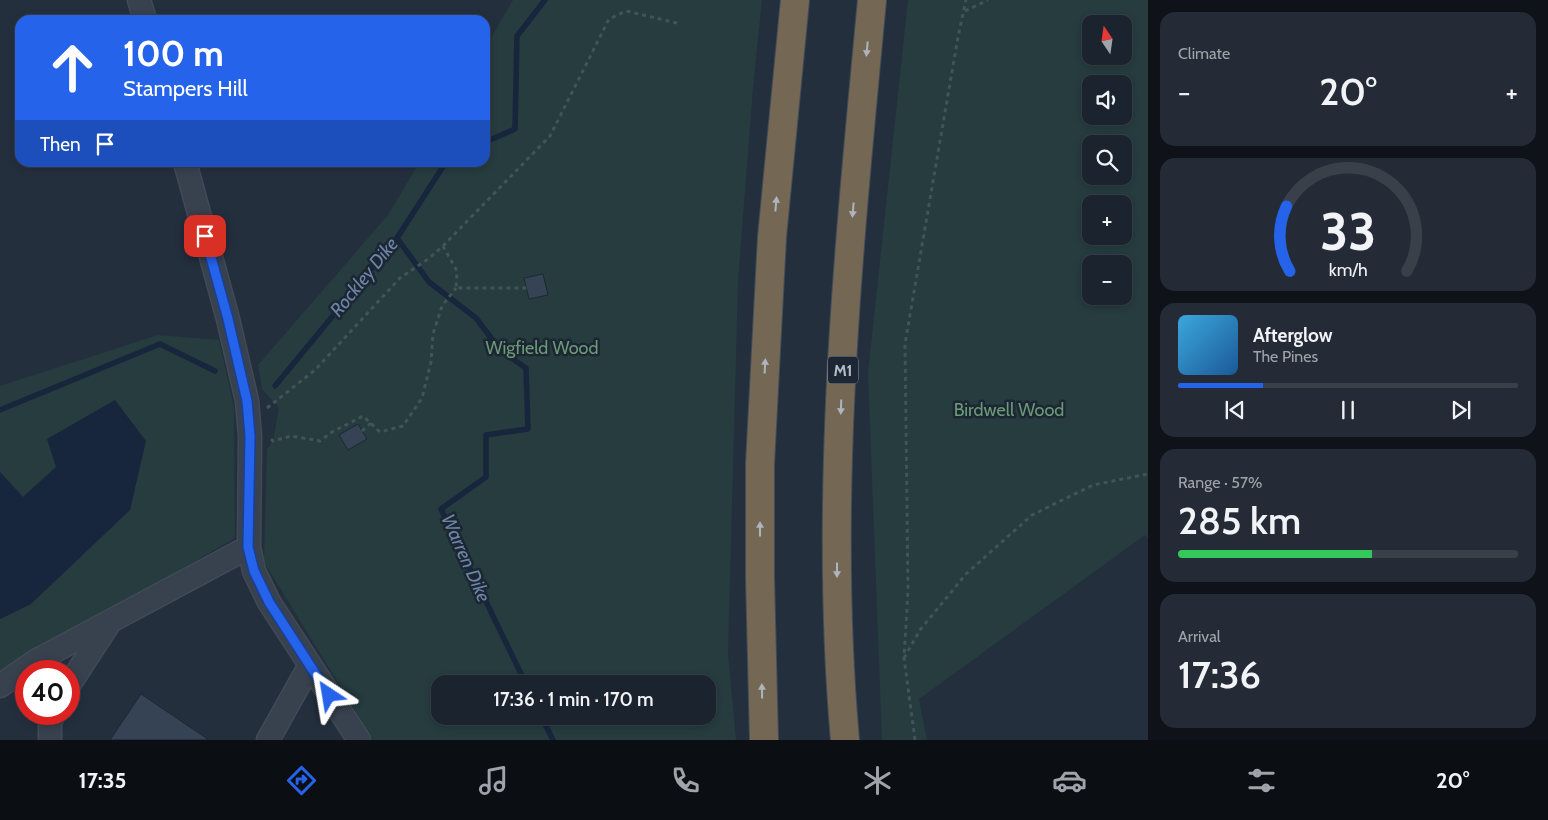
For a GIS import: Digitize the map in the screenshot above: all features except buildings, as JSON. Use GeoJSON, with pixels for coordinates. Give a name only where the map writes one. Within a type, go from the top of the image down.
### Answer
{"type":"FeatureCollection","features":[{"type":"Feature","properties":{"kind":"highway"},"geometry":{"type":"LineString","coordinates":[[764,740],[760,588],[760,464],[772,237],[795,0]]}},
{"type":"Feature","properties":{"kind":"highway","name":"M1"},"geometry":{"type":"LineString","coordinates":[[845,740],[837,595],[838,481],[846,302],[872,0]]}},
{"type":"Feature","properties":{"kind":"street"},"geometry":{"type":"LineString","coordinates":[[139,0],[144,15]]}},
{"type":"Feature","properties":{"kind":"street"},"geometry":{"type":"LineString","coordinates":[[186,167],[228,319],[247,401],[249,428],[248,547],[254,571],[269,602],[358,740]]}},
{"type":"Feature","properties":{"kind":"street"},"geometry":{"type":"LineString","coordinates":[[0,686],[34,662],[248,547]]}},
{"type":"Feature","properties":{"kind":"street"},"geometry":{"type":"LineString","coordinates":[[80,667],[112,619]]}},
{"type":"Feature","properties":{"kind":"street"},"geometry":{"type":"LineString","coordinates":[[268,740],[310,665]]}},
{"type":"Feature","properties":{"kind":"street"},"geometry":{"type":"LineString","coordinates":[[50,725],[50,740]]}},
{"type":"Feature","properties":{"kind":"path"},"geometry":{"type":"LineString","coordinates":[[915,740],[904,658],[908,591],[905,344],[966,0]]}},
{"type":"Feature","properties":{"kind":"path"},"geometry":{"type":"LineString","coordinates":[[965,11],[988,0]]}},
{"type":"Feature","properties":{"kind":"path"},"geometry":{"type":"LineString","coordinates":[[443,246],[457,271],[456,288],[442,306],[433,334],[431,362],[422,398],[403,426],[380,432],[363,416],[332,432],[320,441],[291,436],[273,441],[249,428],[274,403],[315,370],[400,278],[443,246],[550,136],[609,19],[626,10],[680,24]]}},
{"type":"Feature","properties":{"kind":"path"},"geometry":{"type":"LineString","coordinates":[[456,288],[527,288]]}},
{"type":"Feature","properties":{"kind":"path"},"geometry":{"type":"LineString","coordinates":[[362,431],[371,423]]}},
{"type":"Feature","properties":{"kind":"path"},"geometry":{"type":"LineString","coordinates":[[904,658],[920,630],[966,574],[1032,515],[1093,485],[1148,474]]}},
{"type":"Feature","properties":{"kind":"green space","name":"Wigfield Wood"},"geometry":{"type":"Polygon","coordinates":[[[513,0],[762,0],[738,281],[728,653],[736,740],[373,740],[264,562],[267,449],[273,441],[279,408],[262,389],[258,365],[388,215],[417,167],[490,167],[490,39],[513,0]]]}},
{"type":"Feature","properties":{"kind":"green space","name":"Birdwell Wood"},"geometry":{"type":"Polygon","coordinates":[[[908,0],[1148,0],[1148,538],[1145,535],[919,699],[927,740],[882,740],[868,373],[908,0]]]}},
{"type":"Feature","properties":{"kind":"green space"},"geometry":{"type":"Polygon","coordinates":[[[158,335],[219,340],[234,407],[235,538],[24,660],[15,660],[15,665],[0,674],[0,619],[31,604],[56,467],[23,497],[0,472],[0,386],[158,335]]]}},
{"type":"Feature","properties":{"kind":"water"},"geometry":{"type":"Polygon","coordinates":[[[115,400],[146,441],[130,510],[31,604],[0,619],[0,472],[23,497],[56,467],[47,439],[115,400]]]}},
{"type":"Feature","properties":{"kind":"waterway","name":"Rockley Dike"},"geometry":{"type":"LineString","coordinates":[[490,140],[515,129],[517,36],[545,0]]}},
{"type":"Feature","properties":{"kind":"waterway","name":"Rockley Dike"},"geometry":{"type":"LineString","coordinates":[[275,386],[397,238],[443,167]]}},
{"type":"Feature","properties":{"kind":"waterway","name":"Warren Dike"},"geometry":{"type":"LineString","coordinates":[[397,238],[429,282],[476,318],[501,351],[526,368],[528,429],[486,435],[486,477],[441,509],[522,675]]}},
{"type":"Feature","properties":{"kind":"waterway","name":"Rockley Dike"},"geometry":{"type":"LineString","coordinates":[[0,410],[160,344],[215,371]]}},
{"type":"Feature","properties":{"kind":"waterway","name":"Warren Dike"},"geometry":{"type":"LineString","coordinates":[[546,725],[553,740]]}},
{"type":"Feature","properties":{"kind":"route"},"geometry":{"type":"LineString","coordinates":[[205,236],[228,319],[247,401],[250,436],[248,547],[254,571],[269,602],[329,695]]}}]}
